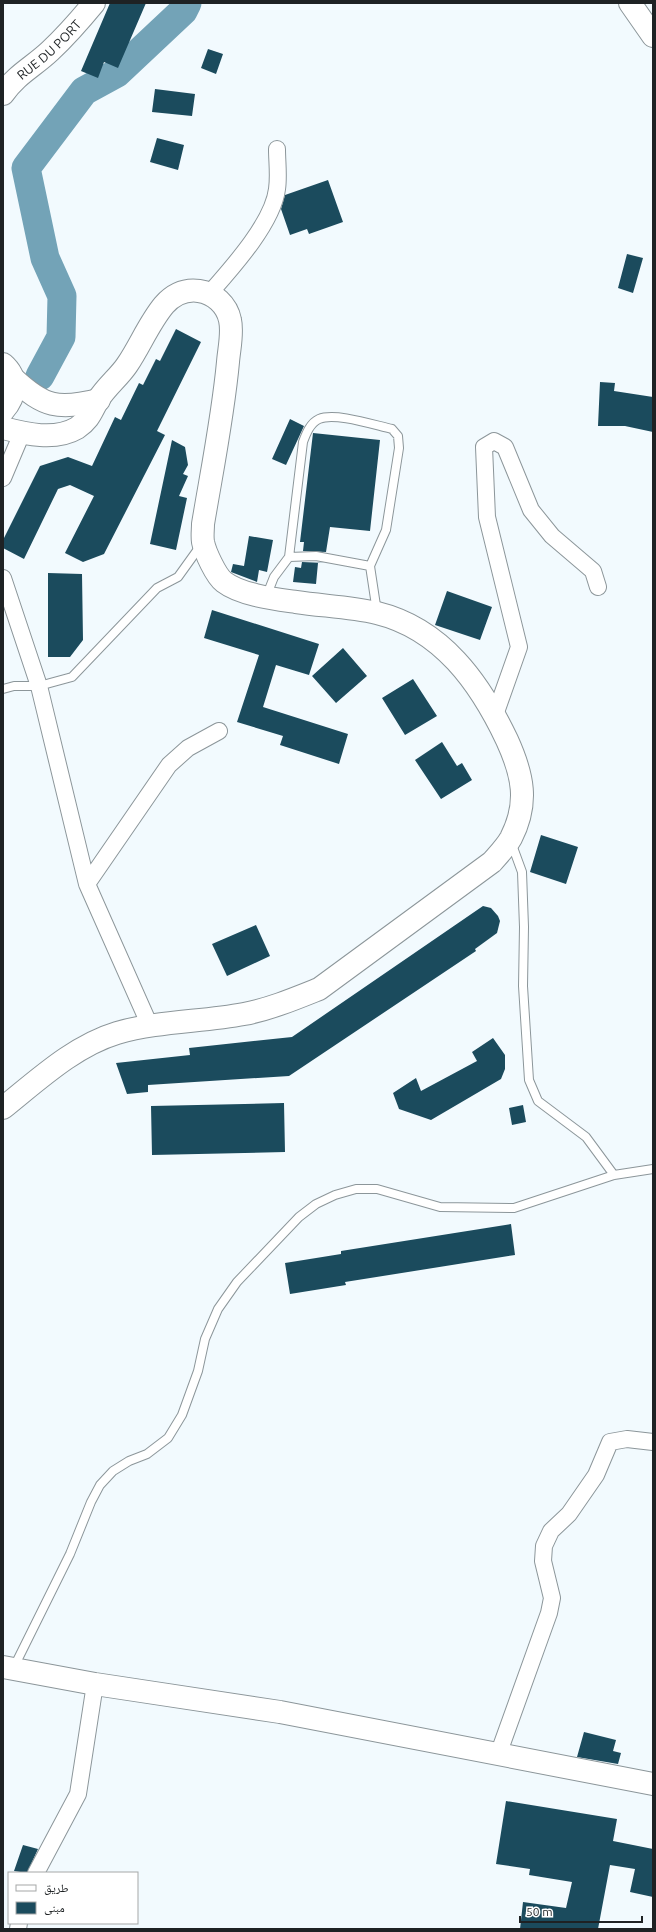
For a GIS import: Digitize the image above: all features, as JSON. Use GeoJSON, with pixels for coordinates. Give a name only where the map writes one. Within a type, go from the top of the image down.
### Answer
{"type":"FeatureCollection","features":[{"type":"Feature","properties":{"kind":"main road","name":"RUE DU PORT"},"geometry":{"type":"LineString","coordinates":[[3,94],[13,80],[50,51],[72,29],[94,3]]}},
{"type":"Feature","properties":{"kind":"main road"},"geometry":{"type":"LineString","coordinates":[[630,3],[653,36]]}},
{"type":"Feature","properties":{"kind":"main road"},"geometry":{"type":"LineString","coordinates":[[3,1108],[49,1071],[86,1046],[117,1033],[150,1026],[244,1014],[287,1003],[319,989],[492,862],[510,840],[520,816],[523,790],[514,754],[495,715],[466,671],[438,642],[413,626],[377,613],[266,597],[242,591],[223,582],[213,567],[203,542],[203,524],[227,376],[231,327],[227,311],[216,298],[209,294],[192,291],[183,292],[168,301],[126,366],[98,400],[96,408],[86,421],[76,428],[65,433],[46,436],[13,431]]}},
{"type":"Feature","properties":{"kind":"main road"},"geometry":{"type":"LineString","coordinates":[[8,371],[28,392],[44,402],[58,406],[82,404],[98,400]]}},
{"type":"Feature","properties":{"kind":"main road"},"geometry":{"type":"LineString","coordinates":[[3,412],[11,402],[15,391],[8,371]]}},
{"type":"Feature","properties":{"kind":"main road"},"geometry":{"type":"LineString","coordinates":[[8,1668],[95,1684],[280,1712],[653,1784]]}},
{"type":"Feature","properties":{"kind":"street"},"geometry":{"type":"LineString","coordinates":[[209,294],[238,261],[272,207],[277,189],[277,149]]}},
{"type":"Feature","properties":{"kind":"street"},"geometry":{"type":"LineString","coordinates":[[3,478],[13,431]]}},
{"type":"Feature","properties":{"kind":"street"},"geometry":{"type":"LineString","coordinates":[[495,715],[519,647],[487,517],[484,447],[494,441],[505,447],[531,510],[552,536],[593,571],[598,587]]}},
{"type":"Feature","properties":{"kind":"street"},"geometry":{"type":"LineString","coordinates":[[3,578],[39,686],[86,884],[150,1026]]}},
{"type":"Feature","properties":{"kind":"street"},"geometry":{"type":"LineString","coordinates":[[86,884],[169,765],[188,748],[219,731]]}},
{"type":"Feature","properties":{"kind":"street"},"geometry":{"type":"LineString","coordinates":[[498,1755],[549,1613],[552,1598],[543,1561],[544,1546],[551,1531],[569,1514],[596,1475],[610,1442],[627,1439],[653,1442]]}},
{"type":"Feature","properties":{"kind":"street"},"geometry":{"type":"LineString","coordinates":[[37,1872],[78,1794],[95,1684]]}},
{"type":"Feature","properties":{"kind":"lane"},"geometry":{"type":"LineString","coordinates":[[266,597],[274,577],[289,557],[303,442],[308,428],[318,420],[331,417],[392,429],[398,436],[399,448],[386,530],[370,566],[377,613]]}},
{"type":"Feature","properties":{"kind":"lane"},"geometry":{"type":"LineString","coordinates":[[3,689],[14,686],[39,686],[72,677],[157,588],[178,578],[203,542]]}},
{"type":"Feature","properties":{"kind":"lane"},"geometry":{"type":"LineString","coordinates":[[289,557],[316,556],[370,566]]}},
{"type":"Feature","properties":{"kind":"lane"},"geometry":{"type":"LineString","coordinates":[[510,840],[522,872],[524,927],[523,986],[529,1080],[538,1101],[586,1137],[614,1175]]}},
{"type":"Feature","properties":{"kind":"lane"},"geometry":{"type":"LineString","coordinates":[[8,1668],[70,1554],[91,1502],[100,1485],[113,1471],[129,1461],[147,1454],[168,1438],[182,1415],[198,1371],[205,1339],[218,1309],[237,1282],[299,1217],[316,1204],[335,1195],[356,1190],[377,1189],[440,1207],[514,1208],[614,1175],[653,1169]]}},
{"type":"Feature","properties":{"kind":"building"},"geometry":{"type":"Polygon","coordinates":[[[110,3],[146,3],[118,68],[104,62],[98,78],[81,71],[110,3]]]}},
{"type":"Feature","properties":{"kind":"building"},"geometry":{"type":"Polygon","coordinates":[[[208,49],[223,54],[216,74],[201,68],[208,49]]]}},
{"type":"Feature","properties":{"kind":"building"},"geometry":{"type":"Polygon","coordinates":[[[155,89],[195,94],[192,116],[152,112],[155,89]]]}},
{"type":"Feature","properties":{"kind":"building"},"geometry":{"type":"Polygon","coordinates":[[[157,138],[184,145],[178,170],[150,162],[157,138]]]}},
{"type":"Feature","properties":{"kind":"building"},"geometry":{"type":"Polygon","coordinates":[[[328,180],[343,222],[309,234],[307,229],[290,235],[281,209],[285,195],[328,180]]]}},
{"type":"Feature","properties":{"kind":"building"},"geometry":{"type":"Polygon","coordinates":[[[627,254],[643,258],[633,293],[618,288],[627,254]]]}},
{"type":"Feature","properties":{"kind":"building"},"geometry":{"type":"Polygon","coordinates":[[[176,329],[201,342],[157,431],[165,435],[104,554],[83,562],[65,553],[94,496],[70,485],[58,489],[24,559],[3,548],[3,540],[40,466],[68,457],[92,466],[115,417],[121,420],[139,383],[143,385],[156,359],[160,361],[176,329]]]}},
{"type":"Feature","properties":{"kind":"building"},"geometry":{"type":"Polygon","coordinates":[[[600,382],[615,383],[614,391],[653,397],[653,432],[625,426],[598,426],[600,382]]]}},
{"type":"Feature","properties":{"kind":"building"},"geometry":{"type":"Polygon","coordinates":[[[290,419],[304,426],[286,465],[272,459],[290,419]]]}},
{"type":"Feature","properties":{"kind":"building"},"geometry":{"type":"Polygon","coordinates":[[[313,433],[380,440],[370,531],[330,527],[326,552],[303,551],[304,542],[300,542],[313,433]]]}},
{"type":"Feature","properties":{"kind":"building"},"geometry":{"type":"Polygon","coordinates":[[[172,440],[185,447],[188,465],[183,474],[188,476],[179,496],[187,498],[176,550],[150,544],[172,440]]]}},
{"type":"Feature","properties":{"kind":"building"},"geometry":{"type":"Polygon","coordinates":[[[249,536],[273,540],[267,572],[259,570],[257,582],[231,572],[233,564],[244,566],[249,536]]]}},
{"type":"Feature","properties":{"kind":"building"},"geometry":{"type":"Polygon","coordinates":[[[302,562],[325,563],[318,563],[316,584],[293,582],[295,567],[301,568],[302,562]]]}},
{"type":"Feature","properties":{"kind":"building"},"geometry":{"type":"Polygon","coordinates":[[[48,573],[82,574],[83,640],[70,657],[48,657],[48,573]]]}},
{"type":"Feature","properties":{"kind":"building"},"geometry":{"type":"Polygon","coordinates":[[[447,591],[492,607],[480,640],[435,625],[447,591]]]}},
{"type":"Feature","properties":{"kind":"building"},"geometry":{"type":"Polygon","coordinates":[[[212,610],[319,644],[309,675],[276,665],[263,707],[348,734],[339,764],[280,745],[283,736],[237,722],[259,655],[204,638],[212,610]]]}},
{"type":"Feature","properties":{"kind":"building"},"geometry":{"type":"Polygon","coordinates":[[[343,648],[367,676],[336,703],[312,676],[343,648]]]}},
{"type":"Feature","properties":{"kind":"building"},"geometry":{"type":"Polygon","coordinates":[[[413,679],[437,716],[405,735],[382,698],[413,679]]]}},
{"type":"Feature","properties":{"kind":"building"},"geometry":{"type":"Polygon","coordinates":[[[442,742],[457,766],[462,763],[472,780],[441,799],[415,760],[442,742]]]}},
{"type":"Feature","properties":{"kind":"building"},"geometry":{"type":"Polygon","coordinates":[[[541,835],[578,847],[566,884],[530,872],[541,835]]]}},
{"type":"Feature","properties":{"kind":"building"},"geometry":{"type":"Polygon","coordinates":[[[483,906],[491,908],[498,916],[500,921],[497,933],[475,949],[476,951],[289,1076],[148,1085],[148,1092],[127,1094],[116,1063],[190,1055],[189,1048],[292,1037],[483,906]]]}},
{"type":"Feature","properties":{"kind":"building"},"geometry":{"type":"Polygon","coordinates":[[[256,925],[270,956],[227,976],[212,944],[256,925]]]}},
{"type":"Feature","properties":{"kind":"building"},"geometry":{"type":"Polygon","coordinates":[[[493,1038],[505,1055],[505,1069],[501,1079],[431,1120],[399,1109],[393,1093],[416,1078],[421,1091],[477,1061],[472,1052],[493,1038]]]}},
{"type":"Feature","properties":{"kind":"building"},"geometry":{"type":"Polygon","coordinates":[[[284,1103],[285,1152],[152,1155],[151,1106],[284,1103]]]}},
{"type":"Feature","properties":{"kind":"building"},"geometry":{"type":"Polygon","coordinates":[[[523,1105],[526,1122],[512,1125],[509,1108],[523,1105]]]}},
{"type":"Feature","properties":{"kind":"building"},"geometry":{"type":"Polygon","coordinates":[[[511,1224],[515,1255],[345,1282],[346,1285],[290,1294],[285,1263],[341,1254],[341,1251],[511,1224]]]}},
{"type":"Feature","properties":{"kind":"building"},"geometry":{"type":"Polygon","coordinates":[[[584,1732],[616,1740],[613,1751],[621,1753],[618,1764],[577,1757],[584,1732]]]}},
{"type":"Feature","properties":{"kind":"building"},"geometry":{"type":"Polygon","coordinates":[[[506,1801],[617,1819],[613,1841],[653,1849],[653,1897],[630,1892],[635,1869],[610,1865],[598,1929],[520,1929],[523,1902],[566,1908],[572,1882],[529,1875],[530,1869],[496,1864],[506,1801]]]}},
{"type":"Feature","properties":{"kind":"building"},"geometry":{"type":"Polygon","coordinates":[[[23,1845],[38,1849],[27,1872],[14,1871],[23,1845]]]}},
{"type":"Feature","properties":{"kind":"waterway"},"geometry":{"type":"LineString","coordinates":[[40,376],[61,337],[62,296],[45,258],[26,168],[84,91],[117,73],[183,11],[187,3]]}}]}
